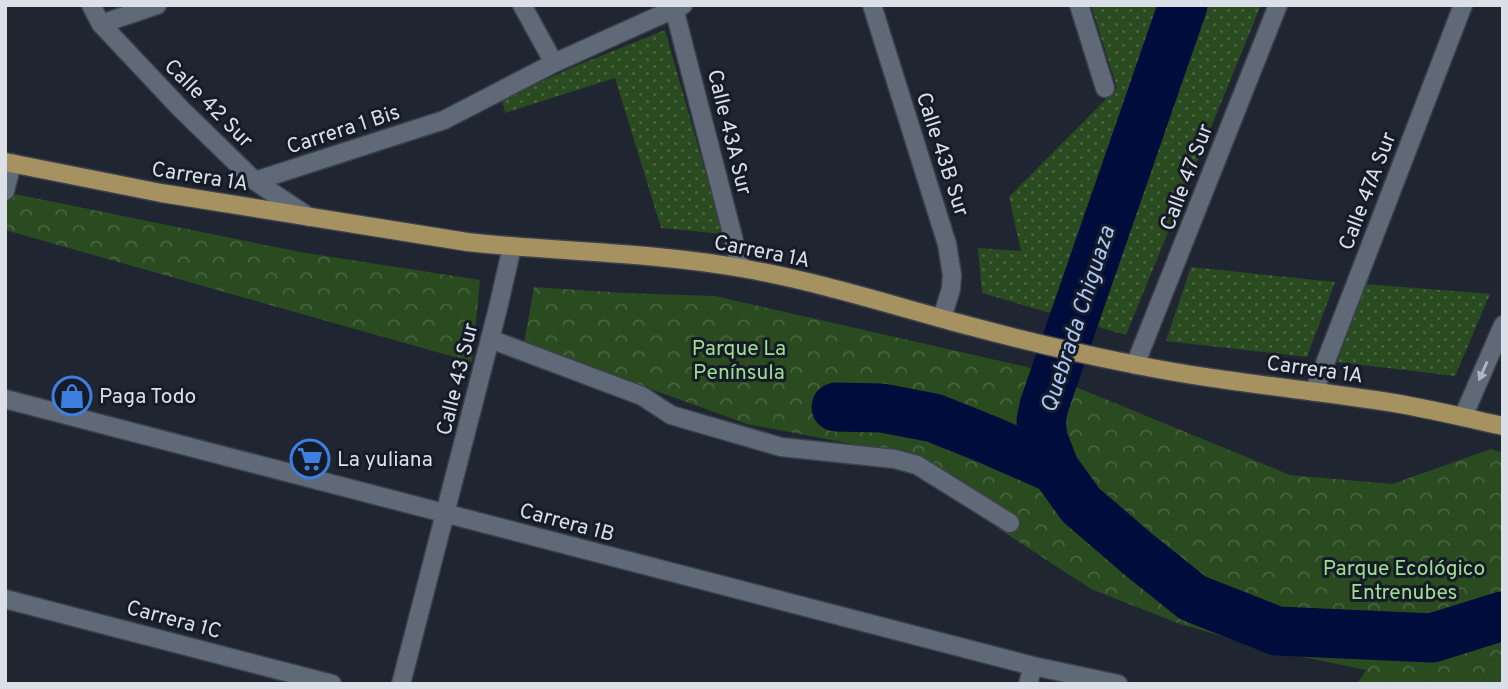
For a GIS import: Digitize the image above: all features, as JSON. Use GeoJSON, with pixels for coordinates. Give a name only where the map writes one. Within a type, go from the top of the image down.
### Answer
{"type":"FeatureCollection","features":[{"type":"Feature","properties":{"kind":"main road","name":"Carrera 1A"},"geometry":{"type":"LineString","coordinates":[[9,162],[161,193],[467,242],[690,261],[741,268],[816,284],[1085,355],[1135,365],[1395,403],[1503,426]]}},
{"type":"Feature","properties":{"kind":"street","name":"Calle 42 Sur"},"geometry":{"type":"LineString","coordinates":[[90,5],[101,24],[181,109],[255,181],[309,216]]}},
{"type":"Feature","properties":{"kind":"street"},"geometry":{"type":"LineString","coordinates":[[101,24],[157,5]]}},
{"type":"Feature","properties":{"kind":"street"},"geometry":{"type":"LineString","coordinates":[[522,5],[554,63],[679,7]]}},
{"type":"Feature","properties":{"kind":"street","name":"Calle 43B Sur"},"geometry":{"type":"LineString","coordinates":[[872,5],[947,244],[952,275],[951,289],[942,318]]}},
{"type":"Feature","properties":{"kind":"street"},"geometry":{"type":"LineString","coordinates":[[1079,5],[1105,88]]}},
{"type":"Feature","properties":{"kind":"street","name":"Calle 47 Sur"},"geometry":{"type":"LineString","coordinates":[[1135,365],[1278,5]]}},
{"type":"Feature","properties":{"kind":"street","name":"Calle 47A Sur"},"geometry":{"type":"LineString","coordinates":[[1314,392],[1463,5]]}},
{"type":"Feature","properties":{"kind":"street","name":"Calle 43A Sur"},"geometry":{"type":"LineString","coordinates":[[679,7],[741,268]]}},
{"type":"Feature","properties":{"kind":"street","name":"Carrera 1 Bis"},"geometry":{"type":"LineString","coordinates":[[255,181],[444,120],[554,63]]}},
{"type":"Feature","properties":{"kind":"street"},"geometry":{"type":"LineString","coordinates":[[5,191],[9,162]]}},
{"type":"Feature","properties":{"kind":"street","name":"Calle 43 Sur"},"geometry":{"type":"LineString","coordinates":[[401,684],[512,247]]}},
{"type":"Feature","properties":{"kind":"street"},"geometry":{"type":"LineString","coordinates":[[1462,417],[1503,325]]}},
{"type":"Feature","properties":{"kind":"street"},"geometry":{"type":"LineString","coordinates":[[490,339],[642,396],[671,415],[781,447],[895,459],[917,464],[1010,523]]}},
{"type":"Feature","properties":{"kind":"street","name":"Carrera 1B"},"geometry":{"type":"LineString","coordinates":[[5,399],[445,514],[1030,675],[1118,684]]}},
{"type":"Feature","properties":{"kind":"street","name":"Carrera 1C"},"geometry":{"type":"LineString","coordinates":[[5,598],[332,684]]}},
{"type":"Feature","properties":{"kind":"green space"},"geometry":{"type":"Polygon","coordinates":[[[1091,5],[1261,5],[1126,335],[982,293],[978,248],[1021,251],[1009,197],[1117,88],[1091,5]]]}},
{"type":"Feature","properties":{"kind":"green space"},"geometry":{"type":"Polygon","coordinates":[[[665,30],[723,234],[661,228],[615,78],[505,113],[502,100],[573,67],[665,30]]]}},
{"type":"Feature","properties":{"kind":"green space"},"geometry":{"type":"Polygon","coordinates":[[[5,192],[300,252],[480,280],[472,362],[5,230],[5,192]]]}},
{"type":"Feature","properties":{"kind":"green space"},"geometry":{"type":"Polygon","coordinates":[[[1191,267],[1335,282],[1307,357],[1166,341],[1191,267]]]}},
{"type":"Feature","properties":{"kind":"green space"},"geometry":{"type":"Polygon","coordinates":[[[1366,284],[1490,294],[1455,376],[1337,362],[1366,284]]]}},
{"type":"Feature","properties":{"kind":"green space","name":"Parque Ecológico Entrenubes"},"geometry":{"type":"Polygon","coordinates":[[[534,287],[715,296],[1027,367],[1290,475],[1392,484],[1491,449],[1503,453],[1503,684],[1357,684],[1366,670],[1274,651],[1180,624],[1091,589],[999,529],[920,457],[747,424],[524,343],[534,287]]]}},
{"type":"Feature","properties":{"kind":"waterway","name":"Quebrada Chiguaza"},"geometry":{"type":"LineString","coordinates":[[1183,5],[1044,406],[1041,421],[1043,438],[1055,469],[1081,505],[1193,598],[1277,631],[1432,638],[1503,616]]}},
{"type":"Feature","properties":{"kind":"waterway"},"geometry":{"type":"LineString","coordinates":[[836,407],[882,408],[934,418],[1055,469]]}},
{"type":"Feature","properties":{"kind":"place","name":"Paga Todo"},"geometry":{"type":"Point","coordinates":[72,396]}},
{"type":"Feature","properties":{"kind":"place","name":"La yuliana"},"geometry":{"type":"Point","coordinates":[310,459]}},
{"type":"Feature","properties":{"kind":"park label","name":"Parque La Península"},"geometry":{"type":"Point","coordinates":[739,360]}}]}
